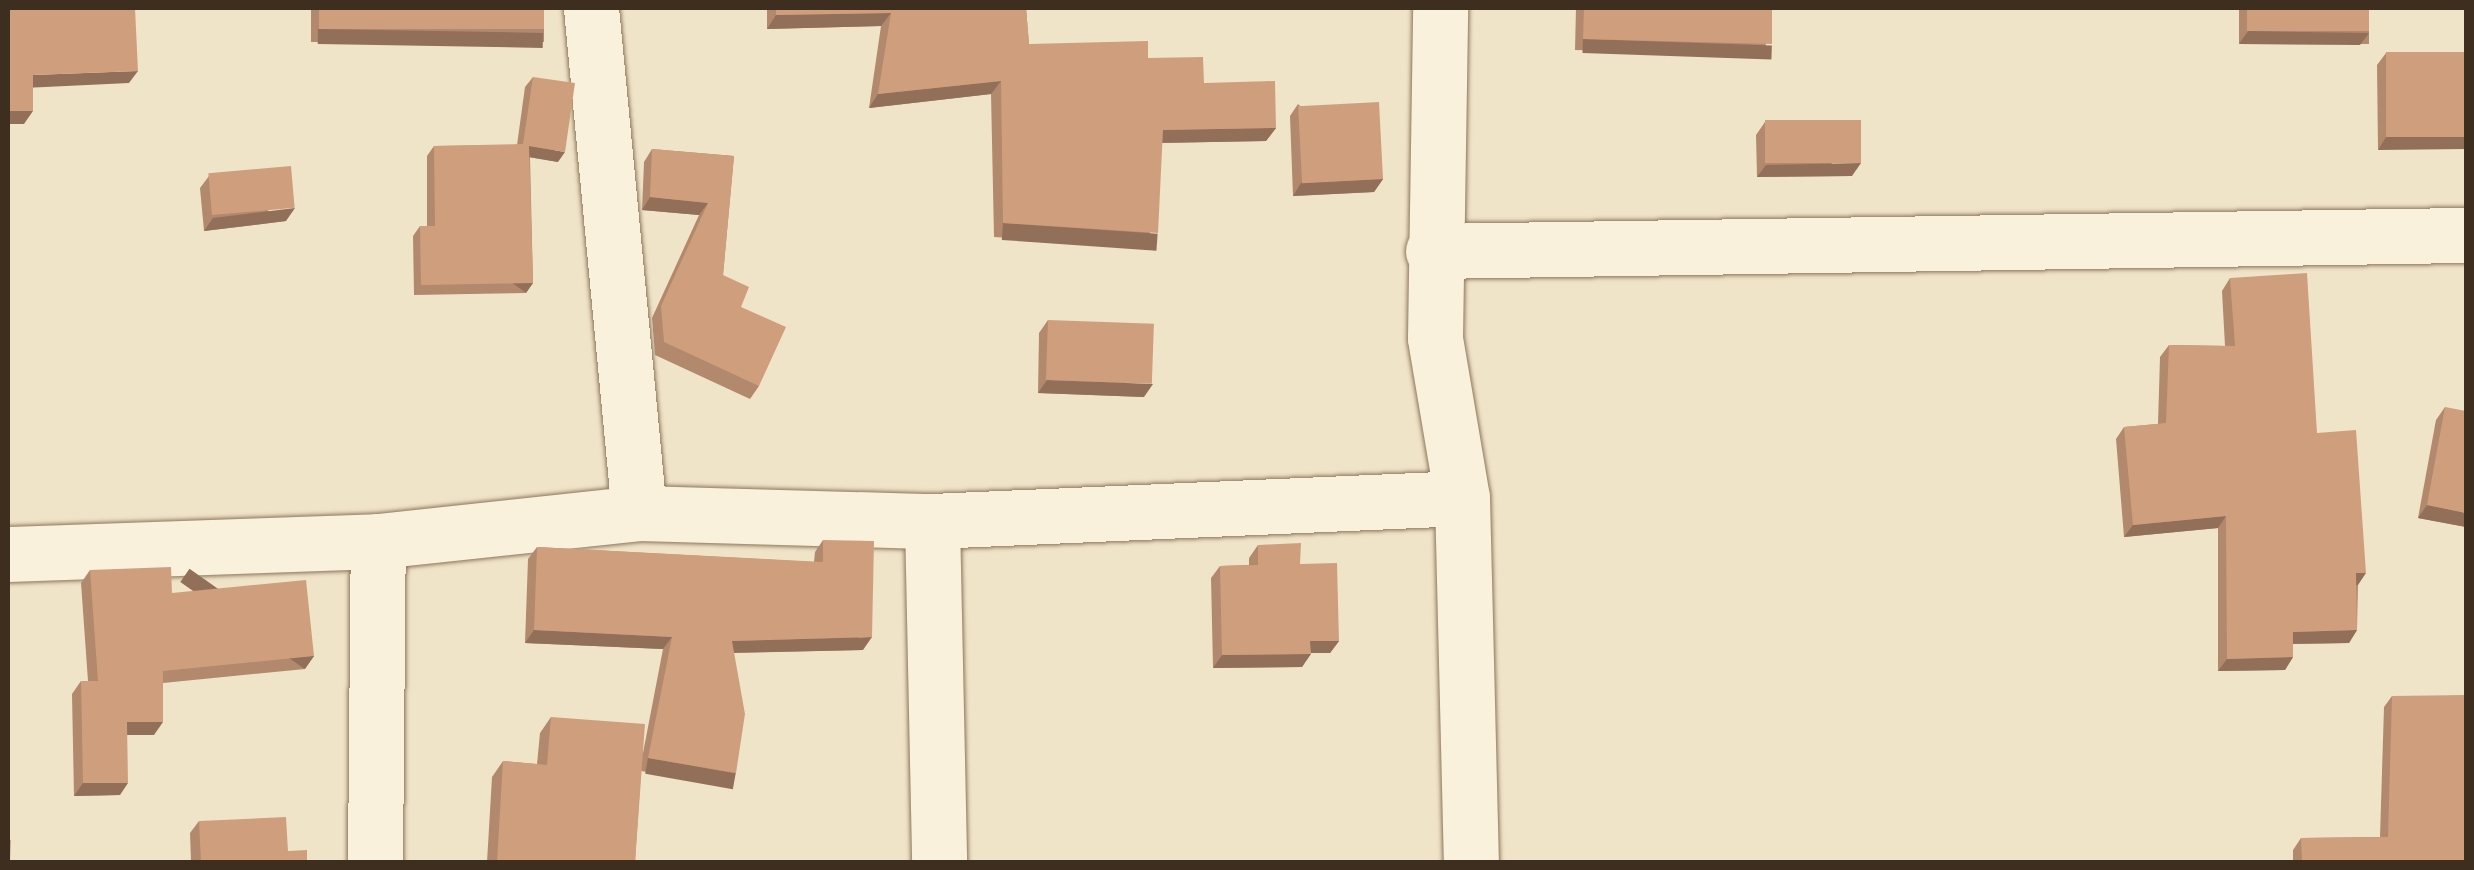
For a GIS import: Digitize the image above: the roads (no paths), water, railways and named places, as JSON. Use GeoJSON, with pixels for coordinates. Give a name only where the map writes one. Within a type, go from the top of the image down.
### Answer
{"type":"FeatureCollection","features":[{"type":"Feature","properties":{"kind":"street"},"geometry":{"type":"LineString","coordinates":[[592,8],[639,513]]}},
{"type":"Feature","properties":{"kind":"street"},"geometry":{"type":"LineString","coordinates":[[1440,8],[1433,251],[1442,403],[1462,498],[1472,862]]}},
{"type":"Feature","properties":{"kind":"street"},"geometry":{"type":"LineString","coordinates":[[1433,251],[2466,235]]}},
{"type":"Feature","properties":{"kind":"street"},"geometry":{"type":"LineString","coordinates":[[8,554],[378,541],[639,513],[932,521],[1462,498]]}},
{"type":"Feature","properties":{"kind":"street"},"geometry":{"type":"LineString","coordinates":[[932,521],[939,862]]}},
{"type":"Feature","properties":{"kind":"street"},"geometry":{"type":"LineString","coordinates":[[376,862],[378,541]]}}]}
